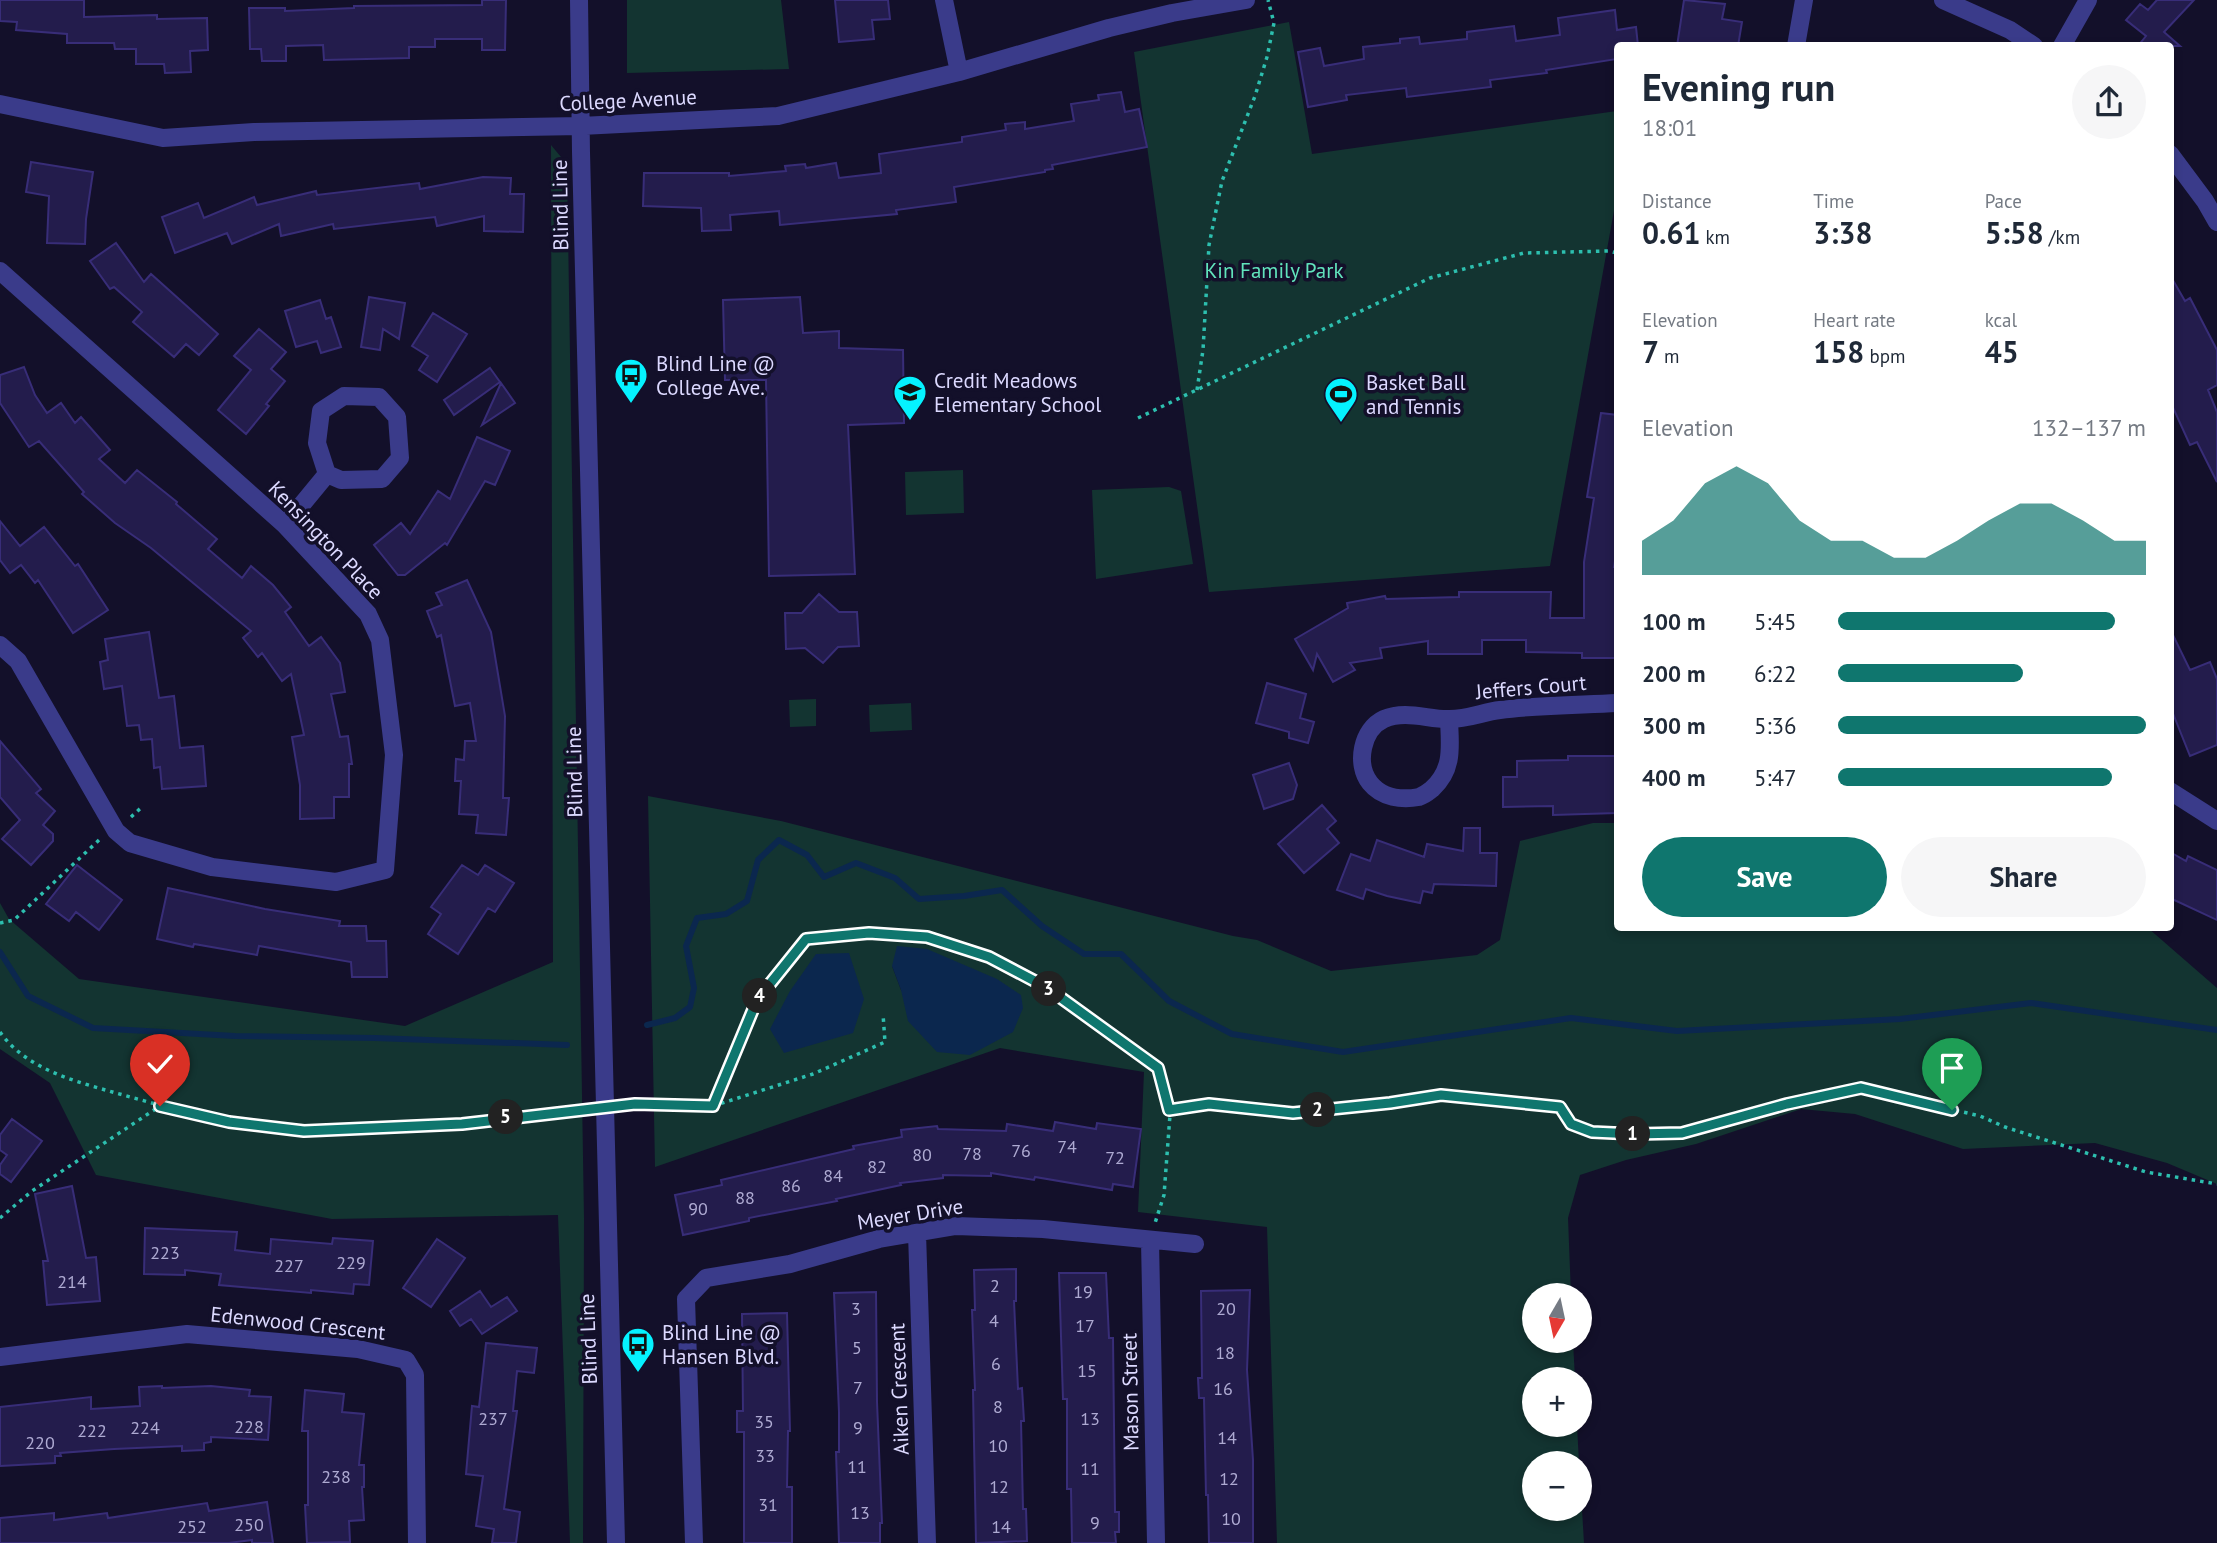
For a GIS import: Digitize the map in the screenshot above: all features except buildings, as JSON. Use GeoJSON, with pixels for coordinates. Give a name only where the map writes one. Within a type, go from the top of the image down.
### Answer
{"type":"FeatureCollection","features":[{"type":"Feature","properties":{"kind":"street","name":"Blind Line"},"geometry":{"type":"LineString","coordinates":[[579,0],[616,1543]]}},
{"type":"Feature","properties":{"kind":"street"},"geometry":{"type":"LineString","coordinates":[[944,0],[959,72]]}},
{"type":"Feature","properties":{"kind":"street","name":"College Avenue"},"geometry":{"type":"LineString","coordinates":[[0,104],[163,138],[254,132],[580,126],[778,116],[959,72],[1109,28],[1246,0]]}},
{"type":"Feature","properties":{"kind":"street"},"geometry":{"type":"LineString","coordinates":[[1797,42],[1804,0]]}},
{"type":"Feature","properties":{"kind":"street"},"geometry":{"type":"LineString","coordinates":[[1943,0],[2010,30],[2028,42]]}},
{"type":"Feature","properties":{"kind":"street"},"geometry":{"type":"LineString","coordinates":[[2064,42],[2088,0]]}},
{"type":"Feature","properties":{"kind":"street"},"geometry":{"type":"LineString","coordinates":[[2174,159],[2217,222]]}},
{"type":"Feature","properties":{"kind":"street","name":"Kensington Place"},"geometry":{"type":"LineString","coordinates":[[0,271],[285,525],[368,614],[380,640],[394,755],[385,870],[336,881],[212,867],[130,843],[116,831]]}},
{"type":"Feature","properties":{"kind":"street"},"geometry":{"type":"LineString","coordinates":[[344,396],[379,397],[397,417],[400,458],[382,479],[341,480],[327,474],[317,443],[321,411],[344,396]]}},
{"type":"Feature","properties":{"kind":"street"},"geometry":{"type":"LineString","coordinates":[[285,525],[327,474]]}},
{"type":"Feature","properties":{"kind":"street"},"geometry":{"type":"LineString","coordinates":[[0,645],[18,661],[116,831]]}},
{"type":"Feature","properties":{"kind":"street","name":"Jeffers Court"},"geometry":{"type":"LineString","coordinates":[[1449,720],[1451,756],[1446,771],[1424,796],[1407,799],[1386,796],[1369,783],[1363,762],[1364,741],[1373,726],[1386,718],[1415,715],[1449,720],[1499,710],[1614,703]]}},
{"type":"Feature","properties":{"kind":"street"},"geometry":{"type":"LineString","coordinates":[[2174,794],[2217,821]]}},
{"type":"Feature","properties":{"kind":"street","name":"Meyer Drive"},"geometry":{"type":"LineString","coordinates":[[694,1543],[687,1299],[706,1278],[790,1264],[879,1239],[956,1226],[1043,1229],[1195,1244]]}},
{"type":"Feature","properties":{"kind":"street","name":"Aiken Crescent"},"geometry":{"type":"LineString","coordinates":[[917,1233],[927,1543]]}},
{"type":"Feature","properties":{"kind":"street","name":"Mason Street"},"geometry":{"type":"LineString","coordinates":[[1150,1241],[1156,1543]]}},
{"type":"Feature","properties":{"kind":"street","name":"Edenwood Crescent"},"geometry":{"type":"LineString","coordinates":[[0,1357],[187,1334],[358,1349],[406,1360],[415,1375],[417,1543]]}},
{"type":"Feature","properties":{"kind":"path"},"geometry":{"type":"LineString","coordinates":[[1197,390],[1203,350],[1209,245],[1222,181],[1267,57],[1274,23],[1268,0]]}},
{"type":"Feature","properties":{"kind":"path"},"geometry":{"type":"LineString","coordinates":[[1138,418],[1430,278],[1524,253],[1614,252]]}},
{"type":"Feature","properties":{"kind":"path"},"geometry":{"type":"LineString","coordinates":[[0,923],[14,920],[102,838],[116,831],[143,806]]}},
{"type":"Feature","properties":{"kind":"path"},"geometry":{"type":"LineString","coordinates":[[713,1106],[757,1000],[806,939],[869,933],[927,937],[989,957],[1046,987],[1158,1068],[1170,1115],[1164,1195],[1150,1241]]}},
{"type":"Feature","properties":{"kind":"path"},"geometry":{"type":"LineString","coordinates":[[0,1032],[23,1056],[41,1066],[96,1087],[229,1122],[304,1131],[462,1124],[635,1104],[713,1106],[813,1074],[885,1042],[883,1014]]}},
{"type":"Feature","properties":{"kind":"path"},"geometry":{"type":"LineString","coordinates":[[1169,1110],[1209,1104],[1293,1113],[1441,1095],[1560,1107],[1571,1124],[1592,1132],[1682,1133],[1787,1104],[1861,1088],[1980,1116],[2005,1128],[2147,1172],[2217,1184]]}},
{"type":"Feature","properties":{"kind":"path"},"geometry":{"type":"LineString","coordinates":[[0,1218],[32,1191],[160,1106]]}},
{"type":"Feature","properties":{"kind":"green space"},"geometry":{"type":"Polygon","coordinates":[[[627,0],[781,0],[789,69],[627,73],[627,0]]]}},
{"type":"Feature","properties":{"kind":"green space","name":"Kin Family Park"},"geometry":{"type":"Polygon","coordinates":[[[1289,22],[1312,154],[1614,111],[1614,211],[1550,566],[1209,592],[1134,52],[1289,22]]]}},
{"type":"Feature","properties":{"kind":"green space"},"geometry":{"type":"Polygon","coordinates":[[[551,145],[567,169],[584,1218],[583,1543],[570,1543],[558,1215],[332,1219],[96,1175],[50,1083],[0,1049],[0,903],[9,919],[79,979],[405,1026],[553,962],[551,145]]]}},
{"type":"Feature","properties":{"kind":"green space"},"geometry":{"type":"Polygon","coordinates":[[[963,470],[964,513],[906,515],[905,472],[963,470]]]}},
{"type":"Feature","properties":{"kind":"green space"},"geometry":{"type":"Polygon","coordinates":[[[1169,487],[1181,491],[1193,564],[1096,579],[1092,490],[1169,487]]]}},
{"type":"Feature","properties":{"kind":"green space"},"geometry":{"type":"Polygon","coordinates":[[[816,699],[816,726],[790,727],[789,700],[816,699]]]}},
{"type":"Feature","properties":{"kind":"green space"},"geometry":{"type":"Polygon","coordinates":[[[911,703],[912,730],[870,732],[869,705],[911,703]]]}},
{"type":"Feature","properties":{"kind":"green space"},"geometry":{"type":"Polygon","coordinates":[[[648,796],[781,821],[1257,940],[1331,971],[1477,955],[1500,940],[1520,841],[1593,823],[1614,823],[1614,931],[2151,931],[2217,988],[2217,1184],[2167,1163],[2095,1143],[1963,1149],[1855,1114],[1801,1109],[1696,1144],[1626,1160],[1580,1175],[1568,1218],[1571,1283],[1522,1283],[1522,1353],[1574,1353],[1574,1367],[1522,1367],[1522,1437],[1578,1437],[1578,1451],[1522,1451],[1522,1521],[1583,1521],[1584,1543],[1277,1543],[1267,1227],[1138,1212],[1144,1072],[1000,1048],[655,1167],[648,796]],[[892,966],[901,990],[970,1055],[892,966]]]}},
{"type":"Feature","properties":{"kind":"water"},"geometry":{"type":"Polygon","coordinates":[[[897,946],[927,949],[997,979],[1021,995],[1023,1008],[1013,1032],[970,1055],[937,1052],[908,1021],[892,966],[897,946]]]}},
{"type":"Feature","properties":{"kind":"water"},"geometry":{"type":"Polygon","coordinates":[[[849,953],[864,999],[853,1033],[784,1053],[770,1029],[790,991],[816,954],[849,953]]]}},
{"type":"Feature","properties":{"kind":"waterway"},"geometry":{"type":"LineString","coordinates":[[647,1025],[675,1018],[690,1007],[694,988],[686,946],[697,918],[726,914],[747,901],[758,860],[779,840],[807,855],[824,877],[856,863],[895,878],[919,899],[1002,890],[1042,926],[1084,954],[1121,954],[1169,1001],[1232,1034],[1343,1052],[1571,1018],[1677,1031],[1900,1019],[2031,1003],[2217,1030]]}},
{"type":"Feature","properties":{"kind":"waterway"},"geometry":{"type":"LineString","coordinates":[[0,952],[28,996],[93,1028],[235,1036],[567,1045]]}},
{"type":"Feature","properties":{"kind":"place","name":"Blind Line @ College Ave."},"geometry":{"type":"Point","coordinates":[631,405]}},
{"type":"Feature","properties":{"kind":"place","name":"Credit Meadows Elementary School"},"geometry":{"type":"Point","coordinates":[910,422]}},
{"type":"Feature","properties":{"kind":"place","name":"Basket Ball and Tennis"},"geometry":{"type":"Point","coordinates":[1341,424]}},
{"type":"Feature","properties":{"kind":"place","name":"Blind Line @ Hansen Blvd."},"geometry":{"type":"Point","coordinates":[638,1374]}},
{"type":"Feature","properties":{"kind":"route"},"geometry":{"type":"LineString","coordinates":[[160,1106],[229,1122],[304,1131],[462,1124],[635,1104],[713,1106],[757,1000],[806,939],[869,933],[927,937],[989,957],[1046,987],[1158,1068],[1169,1110],[1209,1104],[1293,1113],[1441,1095],[1560,1107],[1571,1124],[1592,1132],[1635,1134],[1682,1133],[1787,1104],[1861,1088],[1952,1110]]}}]}
